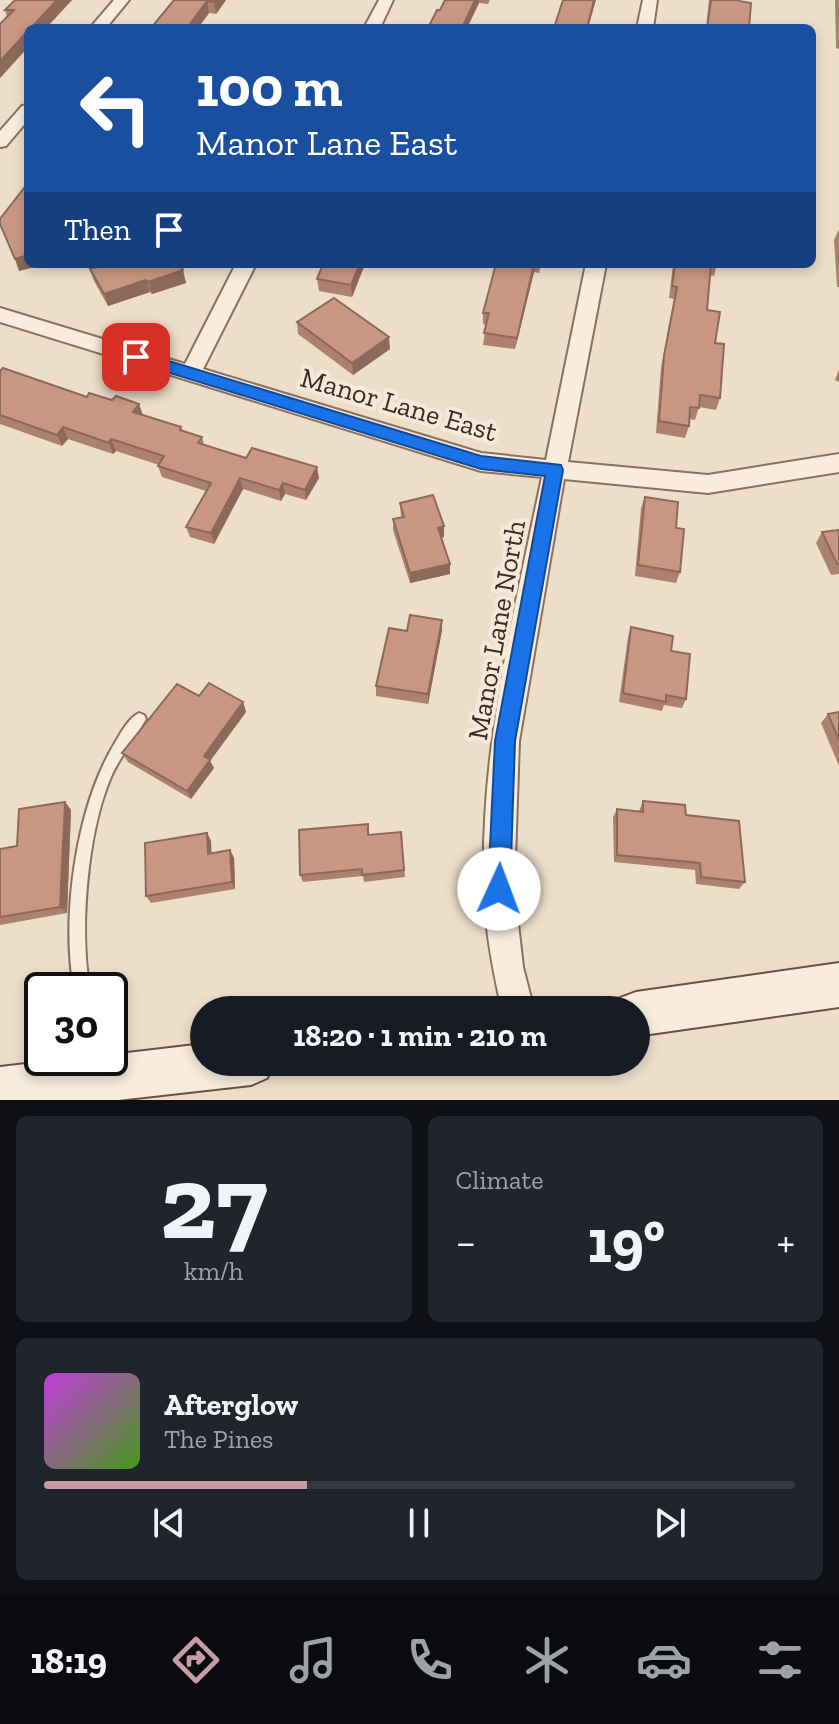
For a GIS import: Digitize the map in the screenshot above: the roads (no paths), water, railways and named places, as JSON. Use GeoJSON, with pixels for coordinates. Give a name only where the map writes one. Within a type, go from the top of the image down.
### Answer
{"type":"FeatureCollection","features":[{"type":"Feature","properties":{"kind":"main road"},"geometry":{"type":"LineString","coordinates":[[650,1012],[839,985]]}},
{"type":"Feature","properties":{"kind":"main road"},"geometry":{"type":"LineString","coordinates":[[128,1068],[190,1065]]}},
{"type":"Feature","properties":{"kind":"main road"},"geometry":{"type":"LineString","coordinates":[[0,1090],[69,1076]]}},
{"type":"Feature","properties":{"kind":"street"},"geometry":{"type":"LineString","coordinates":[[101,24],[122,0]]}},
{"type":"Feature","properties":{"kind":"street"},"geometry":{"type":"LineString","coordinates":[[374,24],[386,0]]}},
{"type":"Feature","properties":{"kind":"street"},"geometry":{"type":"LineString","coordinates":[[646,24],[650,0]]}},
{"type":"Feature","properties":{"kind":"street"},"geometry":{"type":"LineString","coordinates":[[0,142],[24,115]]}},
{"type":"Feature","properties":{"kind":"street"},"geometry":{"type":"LineString","coordinates":[[191,373],[244,268]]}},
{"type":"Feature","properties":{"kind":"street","name":"Manor Lane North"},"geometry":{"type":"LineString","coordinates":[[515,996],[508,967],[499,889],[505,741],[595,268]]}},
{"type":"Feature","properties":{"kind":"street","name":"Manor Lane East"},"geometry":{"type":"LineString","coordinates":[[0,315],[481,462],[708,484],[839,463]]}},
{"type":"Feature","properties":{"kind":"lane"},"geometry":{"type":"LineString","coordinates":[[80,972],[77,931],[87,843],[98,794],[117,751],[139,719]]}}]}
